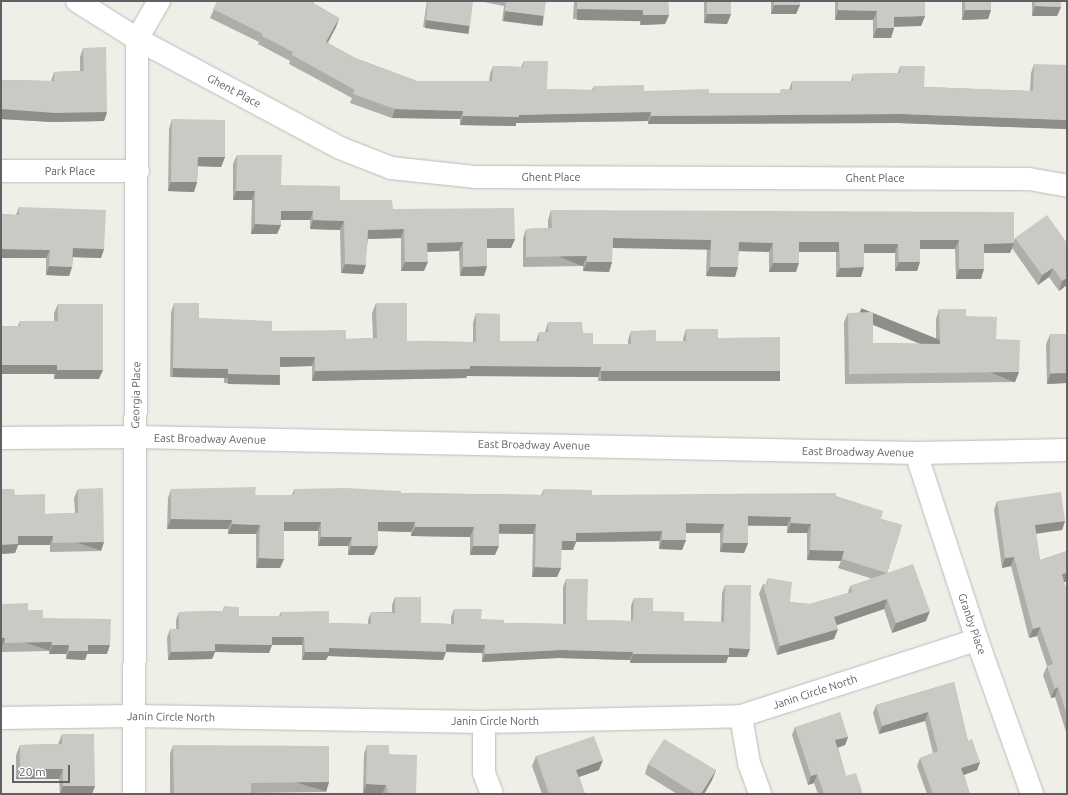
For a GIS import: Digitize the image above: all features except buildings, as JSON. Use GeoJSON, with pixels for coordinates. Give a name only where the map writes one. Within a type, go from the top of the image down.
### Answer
{"type":"FeatureCollection","features":[{"type":"Feature","properties":{"kind":"street","name":"Ghent Place"},"geometry":{"type":"LineString","coordinates":[[77,1],[137,39],[340,148],[391,168],[475,177],[1029,179],[1067,186]]}},
{"type":"Feature","properties":{"kind":"street"},"geometry":{"type":"LineString","coordinates":[[137,39],[159,1]]}},
{"type":"Feature","properties":{"kind":"street","name":"Georgia Place"},"geometry":{"type":"LineString","coordinates":[[134,794],[135,438],[138,171],[137,39]]}},
{"type":"Feature","properties":{"kind":"street","name":"Park Place"},"geometry":{"type":"LineString","coordinates":[[1,171],[138,171]]}},
{"type":"Feature","properties":{"kind":"street","name":"East Broadway Avenue"},"geometry":{"type":"LineString","coordinates":[[1,438],[135,438],[916,453],[1067,450]]}},
{"type":"Feature","properties":{"kind":"street","name":"Granby Place"},"geometry":{"type":"LineString","coordinates":[[916,453],[977,640],[1032,794]]}},
{"type":"Feature","properties":{"kind":"street","name":"Janin Circle North"},"geometry":{"type":"LineString","coordinates":[[1,718],[134,716],[484,722],[741,716],[977,640]]}},
{"type":"Feature","properties":{"kind":"street"},"geometry":{"type":"LineString","coordinates":[[741,716],[749,763],[760,794]]}},
{"type":"Feature","properties":{"kind":"street"},"geometry":{"type":"LineString","coordinates":[[484,722],[484,773],[492,794]]}}]}
